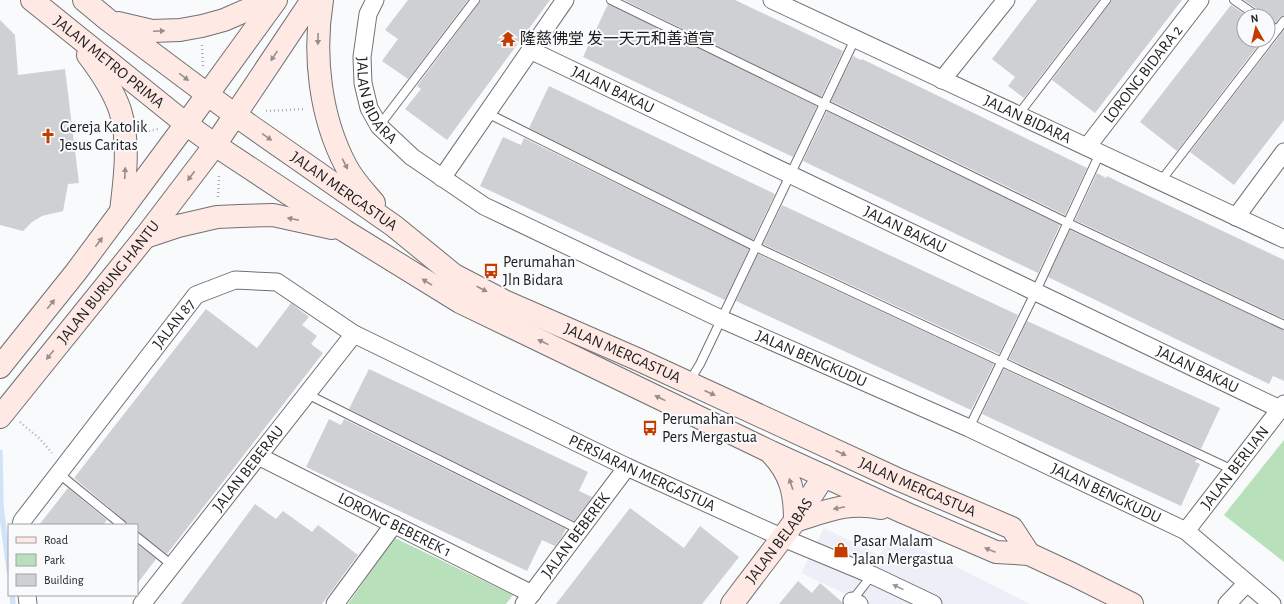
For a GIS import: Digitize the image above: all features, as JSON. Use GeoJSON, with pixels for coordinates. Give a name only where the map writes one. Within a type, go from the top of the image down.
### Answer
{"type":"FeatureCollection","features":[{"type":"Feature","properties":{"kind":"main road","name":"JALAN METRO PRIMA"},"geometry":{"type":"LineString","coordinates":[[32,0],[186,124],[215,145]]}},
{"type":"Feature","properties":{"kind":"main road","name":"JALAN METRO PRIMA"},"geometry":{"type":"LineString","coordinates":[[84,0],[108,20],[235,115]]}},
{"type":"Feature","properties":{"kind":"main road"},"geometry":{"type":"LineString","coordinates":[[108,20],[152,31],[180,30],[224,20],[270,0]]}},
{"type":"Feature","properties":{"kind":"main road","name":"JALAN BURUNG HANTU"},"geometry":{"type":"LineString","coordinates":[[0,367],[76,272],[276,0]]}},
{"type":"Feature","properties":{"kind":"main road","name":"JALAN BURUNG HANTU"},"geometry":{"type":"LineString","coordinates":[[3,414],[145,237],[215,145],[312,0]]}},
{"type":"Feature","properties":{"kind":"main road"},"geometry":{"type":"LineString","coordinates":[[322,0],[318,39],[320,77],[325,108],[335,142],[346,167],[359,186],[394,226]]}},
{"type":"Feature","properties":{"kind":"main road"},"geometry":{"type":"LineString","coordinates":[[73,34],[111,90],[120,111],[125,136],[126,172],[121,212]]}},
{"type":"Feature","properties":{"kind":"main road","name":"JALAN MERGASTUA"},"geometry":{"type":"LineString","coordinates":[[235,115],[394,226],[454,275],[504,301],[689,383],[895,478],[1012,528],[1029,554]]}},
{"type":"Feature","properties":{"kind":"main road","name":"JALAN MERGASTUA"},"geometry":{"type":"LineString","coordinates":[[215,145],[345,230],[460,302],[770,452],[905,513],[996,552],[1029,554],[1132,604]]}},
{"type":"Feature","properties":{"kind":"main road"},"geometry":{"type":"LineString","coordinates":[[145,237],[178,226],[209,219],[240,216],[273,215],[345,230]]}},
{"type":"Feature","properties":{"kind":"main road"},"geometry":{"type":"LineString","coordinates":[[805,436],[815,451],[824,476],[850,473],[895,478]]}},
{"type":"Feature","properties":{"kind":"main road"},"geometry":{"type":"LineString","coordinates":[[770,452],[780,462],[787,473],[792,486],[795,500],[789,530]]}},
{"type":"Feature","properties":{"kind":"main road","name":"JALAN BELABAS"},"geometry":{"type":"LineString","coordinates":[[732,604],[789,530],[824,476]]}},
{"type":"Feature","properties":{"kind":"main road"},"geometry":{"type":"LineString","coordinates":[[789,530],[834,509],[849,506],[867,506],[905,513]]}},
{"type":"Feature","properties":{"kind":"street","name":"JALAN BIDARA"},"geometry":{"type":"LineString","coordinates":[[375,0],[368,14],[362,57],[363,83],[369,108],[379,126],[412,157],[442,178]]}},
{"type":"Feature","properties":{"kind":"street"},"geometry":{"type":"LineString","coordinates":[[442,178],[565,0]]}},
{"type":"Feature","properties":{"kind":"street","name":"JALAN BIDARA"},"geometry":{"type":"LineString","coordinates":[[772,0],[1284,240]]}},
{"type":"Feature","properties":{"kind":"street"},"geometry":{"type":"LineString","coordinates":[[942,80],[1006,0]]}},
{"type":"Feature","properties":{"kind":"street","name":"LORONG BIDARA 2"},"geometry":{"type":"LineString","coordinates":[[1093,150],[1200,0]]}},
{"type":"Feature","properties":{"kind":"street","name":"JALAN BAKAU"},"geometry":{"type":"LineString","coordinates":[[530,50],[1036,293],[1282,406]]}},
{"type":"Feature","properties":{"kind":"street"},"geometry":{"type":"LineString","coordinates":[[1236,217],[1284,152]]}},
{"type":"Feature","properties":{"kind":"street","name":"JALAN BENGKUDU"},"geometry":{"type":"LineString","coordinates":[[442,178],[484,206],[721,319],[969,428],[1186,531],[1246,584],[1261,601]]}},
{"type":"Feature","properties":{"kind":"street","name":"JALAN 87"},"geometry":{"type":"LineString","coordinates":[[21,524],[22,521],[196,295],[235,280],[277,282],[354,334]]}},
{"type":"Feature","properties":{"kind":"street","name":"JALAN BEBERAU"},"geometry":{"type":"LineString","coordinates":[[142,604],[354,334]]}},
{"type":"Feature","properties":{"kind":"street","name":"PERSIARAN MERGASTUA"},"geometry":{"type":"LineString","coordinates":[[354,334],[627,467],[789,530],[872,574],[934,604]]}},
{"type":"Feature","properties":{"kind":"street","name":"JALAN BERLIAN"},"geometry":{"type":"LineString","coordinates":[[1186,531],[1282,406]]}},
{"type":"Feature","properties":{"kind":"street","name":"LORONG BEBEREK 1"},"geometry":{"type":"LineString","coordinates":[[258,456],[394,524],[528,599]]}},
{"type":"Feature","properties":{"kind":"street","name":"JALAN BEBEREK"},"geometry":{"type":"LineString","coordinates":[[528,599],[627,467]]}},
{"type":"Feature","properties":{"kind":"street"},"geometry":{"type":"LineString","coordinates":[[335,604],[394,524]]}},
{"type":"Feature","properties":{"kind":"street"},"geometry":{"type":"LineString","coordinates":[[1227,604],[1246,584]]}},
{"type":"Feature","properties":{"kind":"lane"},"geometry":{"type":"LineString","coordinates":[[379,126],[475,0]]}},
{"type":"Feature","properties":{"kind":"lane"},"geometry":{"type":"LineString","coordinates":[[610,0],[1068,223],[1284,324]]}},
{"type":"Feature","properties":{"kind":"lane"},"geometry":{"type":"LineString","coordinates":[[1018,115],[1106,0]]}},
{"type":"Feature","properties":{"kind":"lane"},"geometry":{"type":"LineString","coordinates":[[1234,0],[1245,8]]}},
{"type":"Feature","properties":{"kind":"lane"},"geometry":{"type":"LineString","coordinates":[[1160,182],[1284,21]]}},
{"type":"Feature","properties":{"kind":"lane"},"geometry":{"type":"LineString","coordinates":[[689,383],[791,175],[855,39]]}},
{"type":"Feature","properties":{"kind":"lane"},"geometry":{"type":"LineString","coordinates":[[487,113],[756,247],[1233,470]]}},
{"type":"Feature","properties":{"kind":"lane"},"geometry":{"type":"LineString","coordinates":[[969,428],[1036,293],[1068,223],[1093,150]]}},
{"type":"Feature","properties":{"kind":"lane"},"geometry":{"type":"LineString","coordinates":[[307,394],[580,530]]}},
{"type":"Feature","properties":{"kind":"lane"},"geometry":{"type":"LineString","coordinates":[[61,470],[121,524]]}},
{"type":"Feature","properties":{"kind":"lane"},"geometry":{"type":"LineString","coordinates":[[138,538],[172,565]]}},
{"type":"Feature","properties":{"kind":"lane"},"geometry":{"type":"LineString","coordinates":[[853,603],[872,574]]}},
{"type":"Feature","properties":{"kind":"path"},"geometry":{"type":"LineString","coordinates":[[263,112],[325,108]]}},
{"type":"Feature","properties":{"kind":"path"},"geometry":{"type":"LineString","coordinates":[[3,414],[40,439],[61,470]]}},
{"type":"Feature","properties":{"kind":"shaded area","name":"Pasar Malam Jalan Mergastua"},"geometry":{"type":"Polygon","coordinates":[[[824,528],[879,555],[894,535],[1030,604],[841,604],[848,595],[801,573],[824,528]]]}},
{"type":"Feature","properties":{"kind":"green space"},"geometry":{"type":"Polygon","coordinates":[[[1284,440],[1284,562],[1224,515],[1284,440]]]}},
{"type":"Feature","properties":{"kind":"green space"},"geometry":{"type":"Polygon","coordinates":[[[394,538],[513,595],[506,604],[348,604],[394,538]]]}},
{"type":"Feature","properties":{"kind":"building"},"geometry":{"type":"Polygon","coordinates":[[[408,0],[468,0],[408,79],[382,61],[398,39],[385,30],[408,0]]]}},
{"type":"Feature","properties":{"kind":"building"},"geometry":{"type":"Polygon","coordinates":[[[480,0],[550,0],[447,140],[405,109],[421,89],[417,86],[480,0]]]}},
{"type":"Feature","properties":{"kind":"building"},"geometry":{"type":"Polygon","coordinates":[[[624,0],[735,0],[843,51],[821,97],[624,0]]]}},
{"type":"Feature","properties":{"kind":"building"},"geometry":{"type":"Polygon","coordinates":[[[1037,0],[1099,0],[1024,98],[1008,86],[1015,77],[992,59],[1037,0]]]}},
{"type":"Feature","properties":{"kind":"building"},"geometry":{"type":"Polygon","coordinates":[[[1111,0],[1182,0],[1095,113],[1052,80],[1111,0]]]}},
{"type":"Feature","properties":{"kind":"building"},"geometry":{"type":"Polygon","coordinates":[[[1244,0],[1284,0],[1284,16],[1280,17],[1276,23],[1276,8],[1256,8],[1244,0]]]}},
{"type":"Feature","properties":{"kind":"building"},"geometry":{"type":"Polygon","coordinates":[[[608,4],[817,106],[793,157],[583,57],[608,4]]]}},
{"type":"Feature","properties":{"kind":"building"},"geometry":{"type":"Polygon","coordinates":[[[1231,5],[1236,8],[1236,48],[1256,48],[1177,151],[1140,122],[1231,5]]]}},
{"type":"Feature","properties":{"kind":"building"},"geometry":{"type":"Polygon","coordinates":[[[0,20],[15,35],[18,75],[65,69],[79,183],[68,184],[63,211],[42,216],[32,222],[23,231],[0,225],[0,20]]]}},
{"type":"Feature","properties":{"kind":"building"},"geometry":{"type":"Polygon","coordinates":[[[1284,30],[1284,120],[1234,185],[1190,152],[1270,48],[1276,48],[1276,40],[1284,30]]]}},
{"type":"Feature","properties":{"kind":"building"},"geometry":{"type":"Polygon","coordinates":[[[853,56],[1087,168],[1065,215],[831,101],[853,56]]]}},
{"type":"Feature","properties":{"kind":"building"},"geometry":{"type":"Polygon","coordinates":[[[549,86],[775,194],[753,240],[529,128],[549,86]]]}},
{"type":"Feature","properties":{"kind":"building"},"geometry":{"type":"Polygon","coordinates":[[[827,111],[1060,225],[1038,273],[803,161],[827,111]]]}},
{"type":"Feature","properties":{"kind":"building"},"geometry":{"type":"Polygon","coordinates":[[[503,137],[521,145],[524,138],[749,249],[725,300],[480,186],[503,137]]]}},
{"type":"Feature","properties":{"kind":"building"},"geometry":{"type":"Polygon","coordinates":[[[1097,173],[1106,178],[1107,176],[1284,260],[1284,319],[1075,220],[1097,173]]]}},
{"type":"Feature","properties":{"kind":"building"},"geometry":{"type":"Polygon","coordinates":[[[782,205],[1018,315],[999,354],[763,244],[782,205]]]}},
{"type":"Feature","properties":{"kind":"building"},"geometry":{"type":"Polygon","coordinates":[[[1070,230],[1284,330],[1284,381],[1273,376],[1269,384],[1048,277],[1070,230]]]}},
{"type":"Feature","properties":{"kind":"building"},"geometry":{"type":"Polygon","coordinates":[[[758,254],[994,364],[971,410],[736,301],[758,254]]]}},
{"type":"Feature","properties":{"kind":"building"},"geometry":{"type":"Polygon","coordinates":[[[291,303],[309,317],[302,325],[317,336],[311,344],[323,353],[167,554],[138,532],[138,524],[127,524],[74,478],[206,309],[257,348],[291,303]]]}},
{"type":"Feature","properties":{"kind":"building"},"geometry":{"type":"Polygon","coordinates":[[[1027,321],[1220,408],[1201,449],[1009,359],[1027,321]]]}},
{"type":"Feature","properties":{"kind":"building"},"geometry":{"type":"Polygon","coordinates":[[[369,369],[588,472],[579,491],[592,497],[591,499],[574,521],[349,409],[369,369]]]}},
{"type":"Feature","properties":{"kind":"building"},"geometry":{"type":"Polygon","coordinates":[[[1004,369],[1197,459],[1195,462],[1200,464],[1181,506],[982,414],[1004,369]]]}},
{"type":"Feature","properties":{"kind":"building"},"geometry":{"type":"Polygon","coordinates":[[[329,419],[341,425],[344,419],[566,529],[555,546],[542,540],[527,571],[306,467],[329,419]]]}},
{"type":"Feature","properties":{"kind":"building"},"geometry":{"type":"Polygon","coordinates":[[[68,488],[107,520],[104,524],[40,524],[68,488]]]}},
{"type":"Feature","properties":{"kind":"building"},"geometry":{"type":"Polygon","coordinates":[[[255,504],[276,519],[283,511],[312,532],[318,525],[358,555],[322,604],[181,604],[255,504]]]}},
{"type":"Feature","properties":{"kind":"building"},"geometry":{"type":"Polygon","coordinates":[[[630,508],[684,548],[700,526],[739,557],[702,604],[556,604],[630,508]]]}},
{"type":"Feature","properties":{"kind":"building"},"geometry":{"type":"Polygon","coordinates":[[[138,545],[156,559],[138,583],[138,545]]]}},
{"type":"Feature","properties":{"kind":"building"},"geometry":{"type":"Polygon","coordinates":[[[798,581],[812,593],[820,583],[843,604],[779,604],[798,581]]]}},
{"type":"Feature","properties":{"kind":"waterway"},"geometry":{"type":"LineString","coordinates":[[0,452],[1,507],[8,562]]}},
{"type":"Feature","properties":{"kind":"waterway"},"geometry":{"type":"LineString","coordinates":[[12,596],[13,604]]}},
{"type":"Feature","properties":{"kind":"place","name":"隆慈佛堂 发一天元和善道宣"},"geometry":{"type":"Point","coordinates":[508,39]}},
{"type":"Feature","properties":{"kind":"place","name":"Gereja Katolik Jesus Caritas"},"geometry":{"type":"Point","coordinates":[48,136]}},
{"type":"Feature","properties":{"kind":"place","name":"Perumahan Jln Bidara"},"geometry":{"type":"Point","coordinates":[491,271]}},
{"type":"Feature","properties":{"kind":"place","name":"Perumahan Pers Mergastua"},"geometry":{"type":"Point","coordinates":[650,428]}},
{"type":"Feature","properties":{"kind":"place","name":"Pasar Malam Jalan Mergastua"},"geometry":{"type":"Point","coordinates":[841,550]}}]}
